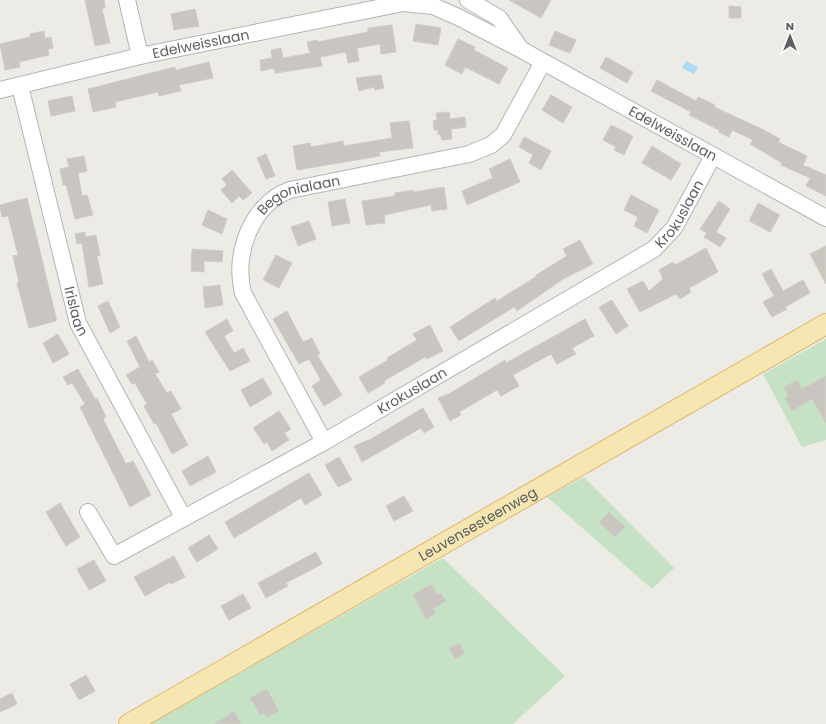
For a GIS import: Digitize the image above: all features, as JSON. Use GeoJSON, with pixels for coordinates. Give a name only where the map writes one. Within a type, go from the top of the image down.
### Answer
{"type":"FeatureCollection","features":[{"type":"Feature","properties":{"kind":"main road","name":"Leuvensesteenweg"},"geometry":{"type":"LineString","coordinates":[[129,724],[826,324]]}},
{"type":"Feature","properties":{"kind":"street"},"geometry":{"type":"LineString","coordinates":[[127,0],[140,56]]}},
{"type":"Feature","properties":{"kind":"street"},"geometry":{"type":"LineString","coordinates":[[458,17],[456,11],[457,5],[464,0]]}},
{"type":"Feature","properties":{"kind":"street","name":"Edelweisslaan"},"geometry":{"type":"LineString","coordinates":[[468,0],[493,14],[502,21],[520,49]]}},
{"type":"Feature","properties":{"kind":"street","name":"Edelweisslaan"},"geometry":{"type":"LineString","coordinates":[[0,90],[140,56],[411,2],[433,6],[458,17],[520,49],[826,218]]}},
{"type":"Feature","properties":{"kind":"street"},"geometry":{"type":"LineString","coordinates":[[481,29],[492,25],[494,19],[493,14]]}},
{"type":"Feature","properties":{"kind":"street","name":"Begonialaan"},"geometry":{"type":"LineString","coordinates":[[324,442],[243,293],[240,274],[241,258],[251,226],[258,215],[273,198],[290,190],[470,154],[490,145],[506,131],[543,62]]}},
{"type":"Feature","properties":{"kind":"street","name":"Irislaan"},"geometry":{"type":"LineString","coordinates":[[20,86],[78,323],[183,518]]}},
{"type":"Feature","properties":{"kind":"street","name":"Krokuslaan"},"geometry":{"type":"LineString","coordinates":[[88,512],[114,556],[324,442],[654,249],[674,228],[713,156]]}},
{"type":"Feature","properties":{"kind":"green space"},"geometry":{"type":"Polygon","coordinates":[[[826,339],[826,440],[802,447],[763,374],[826,339]]]}},
{"type":"Feature","properties":{"kind":"green space"},"geometry":{"type":"Polygon","coordinates":[[[584,477],[674,568],[652,589],[547,497],[584,477]]]}},
{"type":"Feature","properties":{"kind":"green space"},"geometry":{"type":"Polygon","coordinates":[[[443,558],[565,676],[513,724],[149,724],[443,558]]]}},
{"type":"Feature","properties":{"kind":"water"},"geometry":{"type":"Polygon","coordinates":[[[686,61],[698,67],[694,74],[682,68],[686,61]]]}},
{"type":"Feature","properties":{"kind":"building"},"geometry":{"type":"Polygon","coordinates":[[[85,0],[104,0],[105,8],[102,9],[110,43],[95,46],[85,0]]]}},
{"type":"Feature","properties":{"kind":"building"},"geometry":{"type":"Polygon","coordinates":[[[509,0],[551,0],[541,18],[509,0]]]}},
{"type":"Feature","properties":{"kind":"building"},"geometry":{"type":"Polygon","coordinates":[[[729,6],[741,7],[741,18],[729,18],[729,6]]]}},
{"type":"Feature","properties":{"kind":"building"},"geometry":{"type":"Polygon","coordinates":[[[195,9],[199,26],[174,30],[171,14],[195,9]]]}},
{"type":"Feature","properties":{"kind":"building"},"geometry":{"type":"Polygon","coordinates":[[[416,24],[441,28],[438,45],[413,41],[416,24]]]}},
{"type":"Feature","properties":{"kind":"building"},"geometry":{"type":"Polygon","coordinates":[[[392,25],[396,52],[381,54],[380,44],[357,48],[359,61],[348,63],[346,52],[320,57],[322,66],[275,73],[274,68],[261,71],[260,60],[272,58],[271,50],[281,48],[283,58],[310,53],[307,42],[317,40],[317,42],[368,32],[368,28],[392,25]]]}},
{"type":"Feature","properties":{"kind":"building"},"geometry":{"type":"Polygon","coordinates":[[[44,31],[45,38],[51,37],[53,48],[48,49],[49,55],[19,62],[20,67],[5,70],[0,44],[30,37],[30,34],[44,31]]]}},
{"type":"Feature","properties":{"kind":"building"},"geometry":{"type":"Polygon","coordinates":[[[555,31],[576,40],[570,53],[549,45],[555,31]]]}},
{"type":"Feature","properties":{"kind":"building"},"geometry":{"type":"Polygon","coordinates":[[[458,39],[475,47],[474,50],[508,68],[499,84],[465,67],[462,74],[445,65],[458,39]]]}},
{"type":"Feature","properties":{"kind":"building"},"geometry":{"type":"Polygon","coordinates":[[[606,57],[633,72],[627,83],[600,68],[606,57]]]}},
{"type":"Feature","properties":{"kind":"building"},"geometry":{"type":"Polygon","coordinates":[[[209,62],[213,78],[179,85],[181,91],[159,96],[158,92],[115,102],[116,107],[93,112],[88,89],[175,67],[176,70],[209,62]]]}},
{"type":"Feature","properties":{"kind":"building"},"geometry":{"type":"Polygon","coordinates":[[[381,75],[384,88],[375,90],[374,87],[359,91],[356,78],[381,75]]]}},
{"type":"Feature","properties":{"kind":"building"},"geometry":{"type":"Polygon","coordinates":[[[657,80],[696,101],[698,97],[715,105],[714,107],[762,129],[780,139],[778,142],[807,156],[803,165],[826,175],[826,196],[806,186],[810,178],[781,165],[782,163],[750,144],[753,140],[732,130],[729,137],[719,132],[719,130],[689,115],[691,112],[651,91],[657,80]]]}},
{"type":"Feature","properties":{"kind":"building"},"geometry":{"type":"Polygon","coordinates":[[[551,95],[572,107],[563,123],[542,110],[551,95]]]}},
{"type":"Feature","properties":{"kind":"building"},"geometry":{"type":"Polygon","coordinates":[[[72,96],[75,111],[51,116],[48,101],[72,96]]]}},
{"type":"Feature","properties":{"kind":"building"},"geometry":{"type":"Polygon","coordinates":[[[449,112],[450,119],[465,117],[466,127],[451,129],[452,139],[442,140],[440,134],[438,135],[438,130],[434,130],[433,121],[437,120],[436,113],[449,112]]]}},
{"type":"Feature","properties":{"kind":"building"},"geometry":{"type":"Polygon","coordinates":[[[409,121],[413,148],[379,152],[380,156],[297,170],[293,146],[310,143],[311,147],[343,141],[344,146],[392,138],[390,123],[409,121]]]}},
{"type":"Feature","properties":{"kind":"building"},"geometry":{"type":"Polygon","coordinates":[[[611,125],[633,136],[624,155],[614,150],[616,147],[603,140],[611,125]]]}},
{"type":"Feature","properties":{"kind":"building"},"geometry":{"type":"Polygon","coordinates":[[[524,137],[551,151],[541,170],[529,163],[533,155],[519,147],[524,137]]]}},
{"type":"Feature","properties":{"kind":"building"},"geometry":{"type":"Polygon","coordinates":[[[652,146],[681,164],[671,180],[642,163],[652,146]]]}},
{"type":"Feature","properties":{"kind":"building"},"geometry":{"type":"Polygon","coordinates":[[[266,154],[275,176],[266,179],[257,158],[266,154]]]}},
{"type":"Feature","properties":{"kind":"building"},"geometry":{"type":"Polygon","coordinates":[[[84,156],[87,171],[78,173],[82,196],[87,195],[93,215],[75,219],[66,185],[63,185],[60,169],[69,167],[67,159],[84,156]]]}},
{"type":"Feature","properties":{"kind":"building"},"geometry":{"type":"Polygon","coordinates":[[[510,159],[520,182],[467,205],[462,191],[493,178],[489,169],[510,159]]]}},
{"type":"Feature","properties":{"kind":"building"},"geometry":{"type":"Polygon","coordinates":[[[232,170],[252,193],[243,200],[239,196],[232,203],[221,190],[227,185],[222,179],[232,170]]]}},
{"type":"Feature","properties":{"kind":"building"},"geometry":{"type":"Polygon","coordinates":[[[444,187],[447,209],[432,211],[431,205],[384,215],[385,223],[366,225],[362,201],[395,196],[395,193],[444,187]]]}},
{"type":"Feature","properties":{"kind":"building"},"geometry":{"type":"Polygon","coordinates":[[[631,195],[659,210],[647,233],[634,226],[638,217],[624,210],[631,195]]]}},
{"type":"Feature","properties":{"kind":"building"},"geometry":{"type":"Polygon","coordinates":[[[27,198],[56,317],[56,321],[29,328],[17,283],[19,282],[13,256],[18,255],[8,216],[2,217],[0,208],[0,205],[27,198]]]}},
{"type":"Feature","properties":{"kind":"building"},"geometry":{"type":"Polygon","coordinates":[[[345,199],[350,223],[332,226],[328,202],[345,199]]]}},
{"type":"Feature","properties":{"kind":"building"},"geometry":{"type":"Polygon","coordinates":[[[719,201],[730,209],[716,232],[726,238],[720,247],[704,237],[707,233],[700,229],[719,201]]]}},
{"type":"Feature","properties":{"kind":"building"},"geometry":{"type":"Polygon","coordinates":[[[758,203],[780,215],[770,232],[749,221],[758,203]]]}},
{"type":"Feature","properties":{"kind":"building"},"geometry":{"type":"Polygon","coordinates":[[[208,210],[227,219],[222,234],[202,225],[208,210]]]}},
{"type":"Feature","properties":{"kind":"building"},"geometry":{"type":"Polygon","coordinates":[[[309,221],[316,239],[298,246],[291,227],[309,221]]]}},
{"type":"Feature","properties":{"kind":"building"},"geometry":{"type":"Polygon","coordinates":[[[85,232],[86,237],[96,235],[100,255],[97,256],[103,284],[89,287],[82,243],[77,244],[75,234],[85,232]]]}},
{"type":"Feature","properties":{"kind":"building"},"geometry":{"type":"Polygon","coordinates":[[[580,240],[593,264],[563,279],[517,311],[514,307],[459,341],[450,327],[495,298],[497,301],[567,256],[563,249],[580,240]]]}},
{"type":"Feature","properties":{"kind":"building"},"geometry":{"type":"Polygon","coordinates":[[[826,246],[826,284],[810,254],[826,246]]]}},
{"type":"Feature","properties":{"kind":"building"},"geometry":{"type":"Polygon","coordinates":[[[706,248],[718,272],[689,288],[691,292],[680,299],[676,294],[640,312],[627,289],[643,281],[649,291],[663,279],[659,270],[673,262],[675,265],[706,248]]]}},
{"type":"Feature","properties":{"kind":"building"},"geometry":{"type":"Polygon","coordinates":[[[192,249],[223,251],[222,262],[204,261],[204,272],[191,271],[192,249]]]}},
{"type":"Feature","properties":{"kind":"building"},"geometry":{"type":"Polygon","coordinates":[[[276,255],[292,263],[279,288],[263,280],[276,255]]]}},
{"type":"Feature","properties":{"kind":"building"},"geometry":{"type":"Polygon","coordinates":[[[771,269],[783,291],[803,280],[810,293],[785,307],[787,309],[772,317],[763,302],[774,296],[762,274],[771,269]]]}},
{"type":"Feature","properties":{"kind":"building"},"geometry":{"type":"Polygon","coordinates":[[[220,285],[223,305],[205,308],[203,287],[220,285]]]}},
{"type":"Feature","properties":{"kind":"building"},"geometry":{"type":"Polygon","coordinates":[[[612,300],[628,326],[616,334],[599,307],[612,300]]]}},
{"type":"Feature","properties":{"kind":"building"},"geometry":{"type":"Polygon","coordinates":[[[108,301],[120,327],[110,333],[98,306],[108,301]]]}},
{"type":"Feature","properties":{"kind":"building"},"geometry":{"type":"Polygon","coordinates":[[[287,311],[303,342],[312,338],[320,354],[317,355],[342,395],[324,406],[312,386],[321,380],[309,359],[299,364],[273,319],[287,311]]]}},
{"type":"Feature","properties":{"kind":"building"},"geometry":{"type":"Polygon","coordinates":[[[227,319],[233,331],[224,336],[234,353],[243,348],[250,361],[230,371],[205,332],[227,319]]]}},
{"type":"Feature","properties":{"kind":"building"},"geometry":{"type":"Polygon","coordinates":[[[585,319],[594,336],[572,348],[576,354],[557,364],[551,354],[513,375],[519,386],[501,396],[497,390],[459,412],[461,415],[450,421],[438,398],[449,394],[505,360],[506,363],[585,319]]]}},
{"type":"Feature","properties":{"kind":"building"},"geometry":{"type":"Polygon","coordinates":[[[430,325],[443,351],[427,359],[425,357],[384,381],[385,383],[368,393],[359,377],[388,360],[387,358],[417,340],[413,334],[430,325]]]}},
{"type":"Feature","properties":{"kind":"building"},"geometry":{"type":"Polygon","coordinates":[[[58,334],[69,354],[53,363],[43,343],[58,334]]]}},
{"type":"Feature","properties":{"kind":"building"},"geometry":{"type":"Polygon","coordinates":[[[136,336],[149,362],[152,360],[159,372],[155,374],[167,393],[171,391],[181,409],[171,414],[188,445],[172,454],[156,423],[154,424],[144,406],[147,404],[135,383],[132,384],[126,375],[140,367],[127,341],[136,336]]]}},
{"type":"Feature","properties":{"kind":"building"},"geometry":{"type":"Polygon","coordinates":[[[78,369],[95,399],[97,398],[106,417],[103,419],[126,464],[133,461],[151,495],[130,507],[80,407],[85,404],[72,383],[68,385],[63,377],[78,369]]]}},
{"type":"Feature","properties":{"kind":"building"},"geometry":{"type":"Polygon","coordinates":[[[826,376],[826,423],[812,399],[792,411],[785,398],[788,396],[784,387],[797,380],[802,389],[826,376]]]}},
{"type":"Feature","properties":{"kind":"building"},"geometry":{"type":"Polygon","coordinates":[[[263,378],[272,394],[250,407],[241,390],[263,378]]]}},
{"type":"Feature","properties":{"kind":"building"},"geometry":{"type":"Polygon","coordinates":[[[423,408],[434,427],[424,433],[421,428],[362,462],[354,446],[371,439],[423,408]]]}},
{"type":"Feature","properties":{"kind":"building"},"geometry":{"type":"Polygon","coordinates":[[[279,411],[291,429],[284,433],[289,440],[272,451],[267,442],[264,444],[253,428],[279,411]]]}},
{"type":"Feature","properties":{"kind":"building"},"geometry":{"type":"Polygon","coordinates":[[[208,456],[216,472],[190,486],[182,471],[208,456]]]}},
{"type":"Feature","properties":{"kind":"building"},"geometry":{"type":"Polygon","coordinates":[[[339,457],[352,480],[338,487],[325,465],[339,457]]]}},
{"type":"Feature","properties":{"kind":"building"},"geometry":{"type":"Polygon","coordinates":[[[309,473],[322,495],[305,505],[301,498],[234,538],[225,522],[309,473]]]}},
{"type":"Feature","properties":{"kind":"building"},"geometry":{"type":"Polygon","coordinates":[[[404,496],[413,511],[394,521],[386,506],[404,496]]]}},
{"type":"Feature","properties":{"kind":"building"},"geometry":{"type":"Polygon","coordinates":[[[60,503],[80,537],[66,546],[46,512],[60,503]]]}},
{"type":"Feature","properties":{"kind":"building"},"geometry":{"type":"Polygon","coordinates":[[[609,512],[625,527],[615,537],[599,522],[609,512]]]}},
{"type":"Feature","properties":{"kind":"building"},"geometry":{"type":"Polygon","coordinates":[[[209,535],[218,549],[197,562],[188,548],[209,535]]]}},
{"type":"Feature","properties":{"kind":"building"},"geometry":{"type":"Polygon","coordinates":[[[316,552],[322,564],[286,583],[288,586],[266,598],[258,583],[316,552]]]}},
{"type":"Feature","properties":{"kind":"building"},"geometry":{"type":"Polygon","coordinates":[[[174,556],[185,577],[171,584],[170,582],[145,596],[134,577],[174,556]]]}},
{"type":"Feature","properties":{"kind":"building"},"geometry":{"type":"Polygon","coordinates":[[[94,560],[106,581],[89,590],[77,569],[94,560]]]}},
{"type":"Feature","properties":{"kind":"building"},"geometry":{"type":"Polygon","coordinates":[[[432,585],[437,595],[441,593],[446,601],[433,609],[436,613],[426,619],[413,595],[432,585]]]}},
{"type":"Feature","properties":{"kind":"building"},"geometry":{"type":"Polygon","coordinates":[[[243,594],[251,608],[229,620],[221,606],[243,594]]]}},
{"type":"Feature","properties":{"kind":"building"},"geometry":{"type":"Polygon","coordinates":[[[459,643],[465,653],[455,659],[449,648],[459,643]]]}},
{"type":"Feature","properties":{"kind":"building"},"geometry":{"type":"Polygon","coordinates":[[[86,675],[95,691],[79,700],[70,684],[86,675]]]}},
{"type":"Feature","properties":{"kind":"building"},"geometry":{"type":"Polygon","coordinates":[[[267,689],[279,711],[267,717],[265,713],[260,715],[250,698],[267,689]]]}},
{"type":"Feature","properties":{"kind":"building"},"geometry":{"type":"Polygon","coordinates":[[[12,693],[17,704],[0,712],[0,699],[12,693]]]}},
{"type":"Feature","properties":{"kind":"building"},"geometry":{"type":"Polygon","coordinates":[[[234,711],[241,724],[214,724],[229,715],[234,711]]]}}]}
